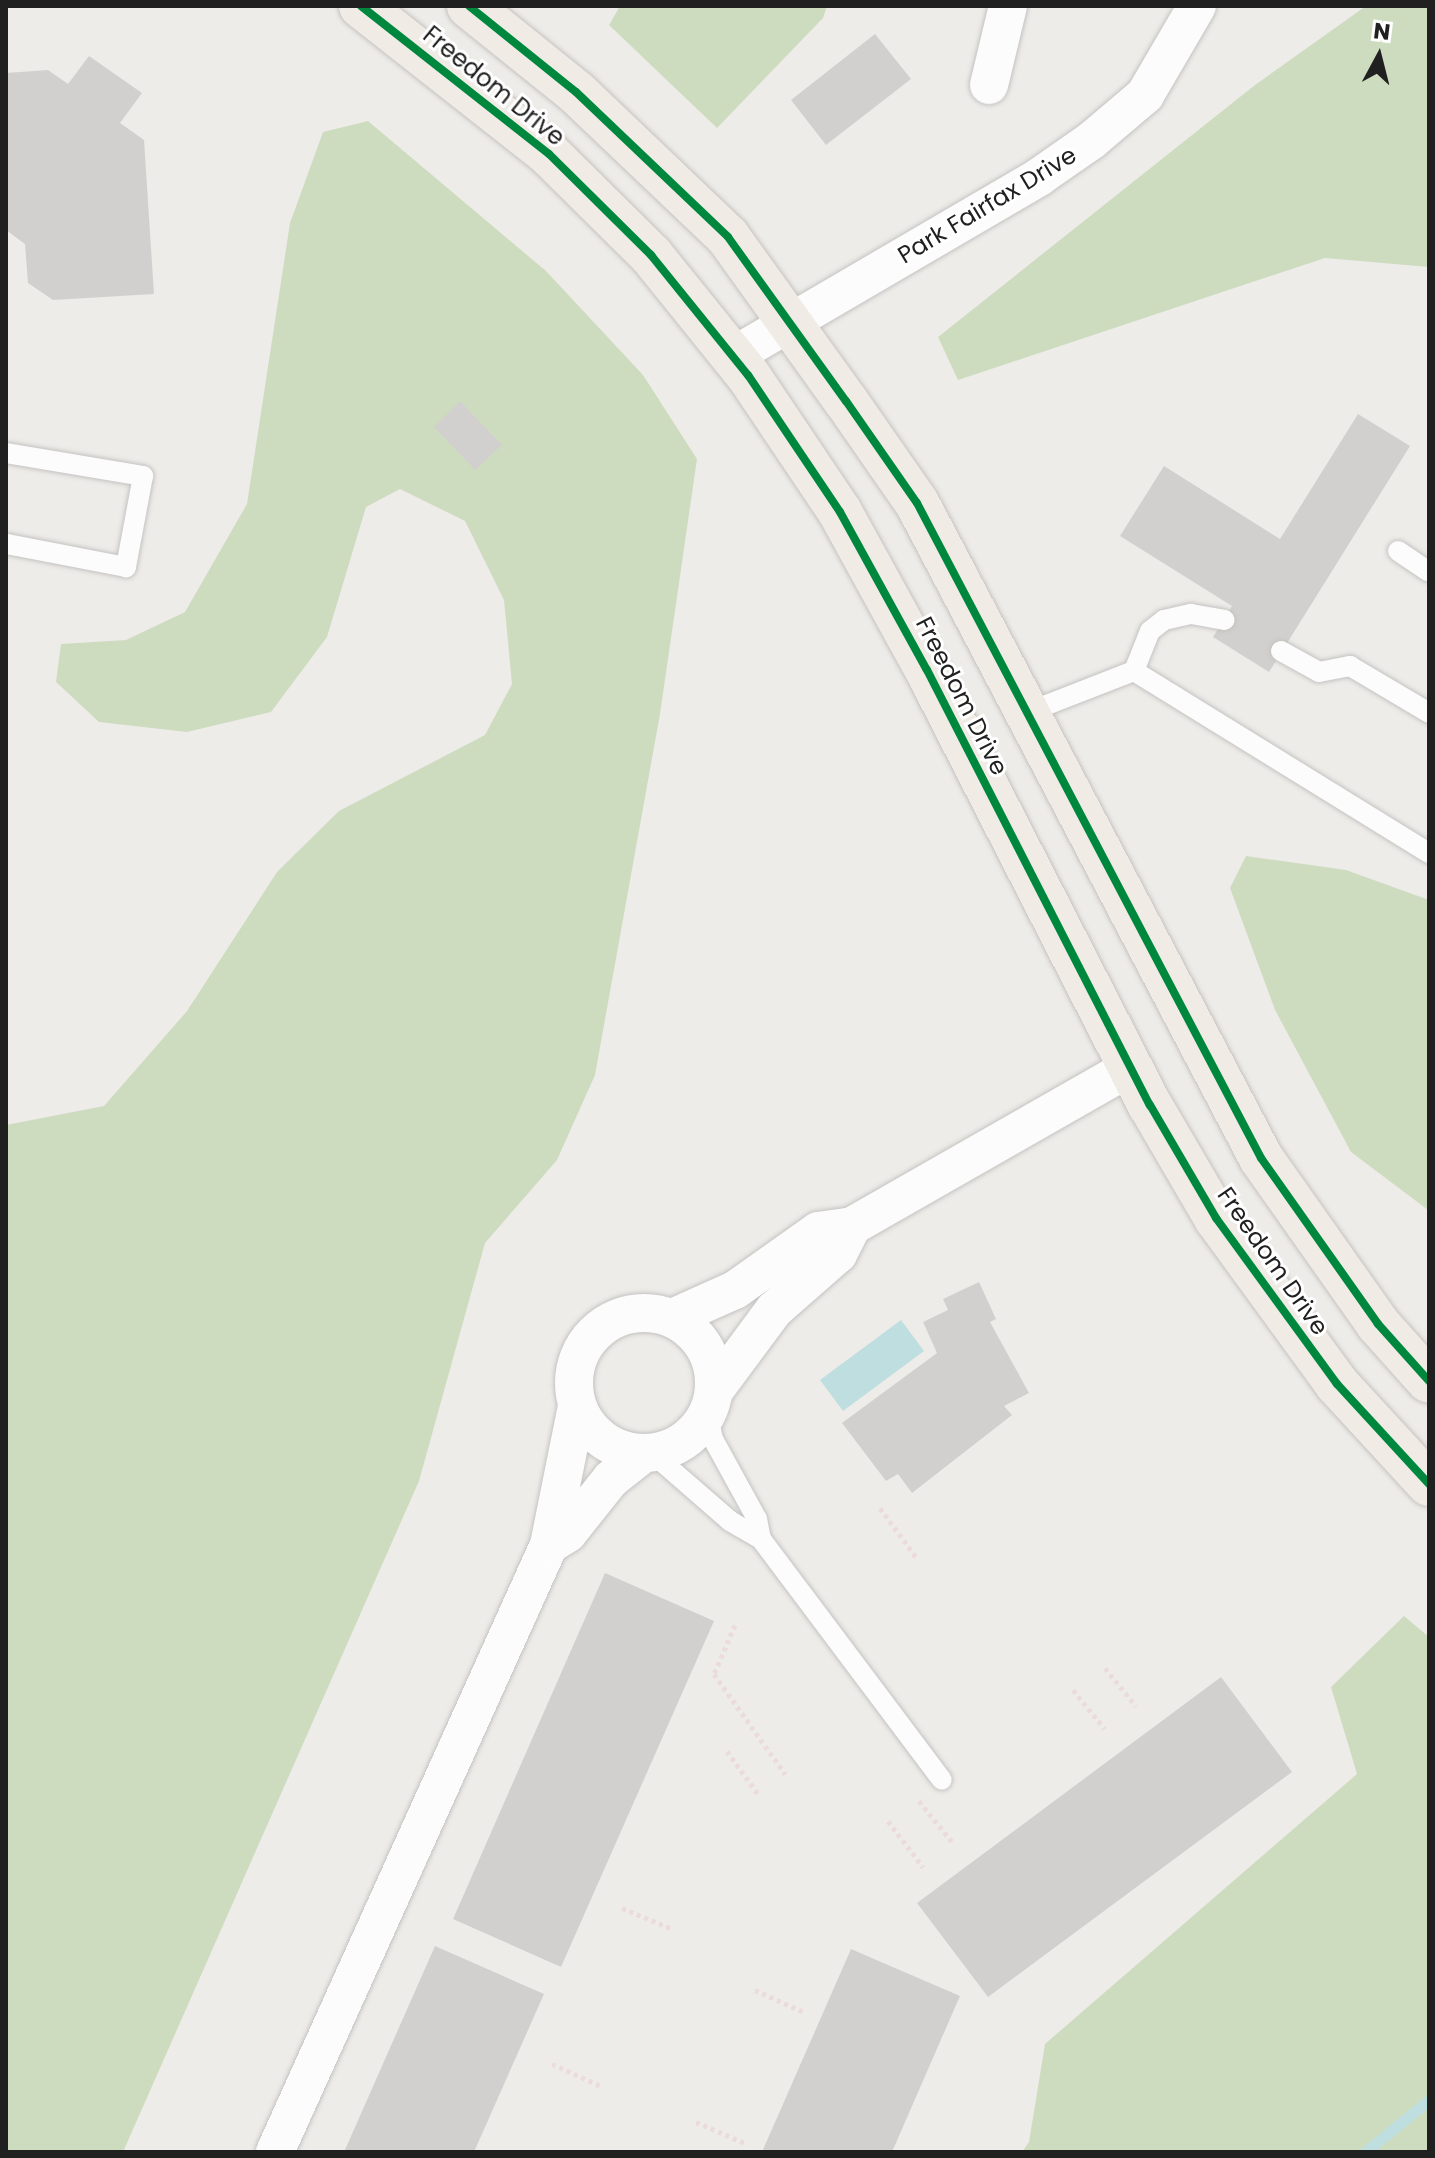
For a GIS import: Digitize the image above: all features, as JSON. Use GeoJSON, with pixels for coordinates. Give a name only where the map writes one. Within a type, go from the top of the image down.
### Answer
{"type":"FeatureCollection","features":[{"type":"Feature","properties":{"kind":"main road","name":"Freedom Drive"},"geometry":{"type":"LineString","coordinates":[[361,6],[549,154],[651,255],[733,356],[848,526],[1131,1067],[1216,1218],[1270,1297],[1337,1384],[1429,1484]]}},
{"type":"Feature","properties":{"kind":"main road","name":"Freedom Drive"},"geometry":{"type":"LineString","coordinates":[[469,6],[576,92],[728,237],[917,503],[1261,1158],[1378,1324],[1429,1381]]}},
{"type":"Feature","properties":{"kind":"street"},"geometry":{"type":"LineString","coordinates":[[989,85],[1008,6]]}},
{"type":"Feature","properties":{"kind":"street","name":"Park Fairfax Drive"},"geometry":{"type":"LineString","coordinates":[[733,356],[1092,140],[1145,95],[1197,6]]}},
{"type":"Feature","properties":{"kind":"street"},"geometry":{"type":"LineString","coordinates":[[275,2152],[402,1860],[549,1545],[577,1406],[577,1359],[589,1338],[627,1314],[672,1318],[735,1290],[818,1231],[852,1226],[1131,1067]]}},
{"type":"Feature","properties":{"kind":"street"},"geometry":{"type":"LineString","coordinates":[[549,1545],[568,1533],[611,1479],[649,1453],[676,1447],[713,1400],[774,1310],[838,1254],[852,1226]]}},
{"type":"Feature","properties":{"kind":"street"},"geometry":{"type":"LineString","coordinates":[[672,1318],[706,1348],[713,1400]]}},
{"type":"Feature","properties":{"kind":"street"},"geometry":{"type":"LineString","coordinates":[[577,1406],[588,1427],[606,1443],[649,1453]]}},
{"type":"Feature","properties":{"kind":"lane"},"geometry":{"type":"LineString","coordinates":[[6,453],[143,476],[126,567],[6,544]]}},
{"type":"Feature","properties":{"kind":"lane"},"geometry":{"type":"LineString","coordinates":[[1398,551],[1429,572]]}},
{"type":"Feature","properties":{"kind":"lane"},"geometry":{"type":"LineString","coordinates":[[1026,713],[1134,671],[1150,631],[1164,620],[1191,614],[1224,620]]}},
{"type":"Feature","properties":{"kind":"lane"},"geometry":{"type":"LineString","coordinates":[[1281,651],[1319,672],[1350,666],[1429,713]]}},
{"type":"Feature","properties":{"kind":"lane"},"geometry":{"type":"LineString","coordinates":[[1134,671],[1429,853]]}},
{"type":"Feature","properties":{"kind":"lane"},"geometry":{"type":"LineString","coordinates":[[713,1400],[713,1439],[757,1519],[761,1539]]}},
{"type":"Feature","properties":{"kind":"lane"},"geometry":{"type":"LineString","coordinates":[[649,1453],[730,1521],[761,1539],[942,1780]]}},
{"type":"Feature","properties":{"kind":"path"},"geometry":{"type":"LineString","coordinates":[[880,1508],[916,1557]]}},
{"type":"Feature","properties":{"kind":"path"},"geometry":{"type":"LineString","coordinates":[[735,1625],[714,1674],[785,1774]]}},
{"type":"Feature","properties":{"kind":"path"},"geometry":{"type":"LineString","coordinates":[[1105,1668],[1136,1706]]}},
{"type":"Feature","properties":{"kind":"path"},"geometry":{"type":"LineString","coordinates":[[1073,1690],[1105,1729]]}},
{"type":"Feature","properties":{"kind":"path"},"geometry":{"type":"LineString","coordinates":[[727,1751],[758,1794]]}},
{"type":"Feature","properties":{"kind":"path"},"geometry":{"type":"LineString","coordinates":[[918,1799],[954,1844]]}},
{"type":"Feature","properties":{"kind":"path"},"geometry":{"type":"LineString","coordinates":[[888,1821],[923,1867]]}},
{"type":"Feature","properties":{"kind":"path"},"geometry":{"type":"LineString","coordinates":[[622,1908],[670,1928]]}},
{"type":"Feature","properties":{"kind":"path"},"geometry":{"type":"LineString","coordinates":[[755,1990],[806,2013]]}},
{"type":"Feature","properties":{"kind":"path"},"geometry":{"type":"LineString","coordinates":[[552,2064],[601,2086]]}},
{"type":"Feature","properties":{"kind":"path"},"geometry":{"type":"LineString","coordinates":[[696,2122],[747,2144]]}},
{"type":"Feature","properties":{"kind":"green space"},"geometry":{"type":"Polygon","coordinates":[[[620,6],[827,6],[823,18],[717,128],[609,25],[620,6]]]}},
{"type":"Feature","properties":{"kind":"green space"},"geometry":{"type":"Polygon","coordinates":[[[1366,6],[1429,6],[1429,267],[1325,258],[958,380],[938,337],[1255,85],[1366,6]]]}},
{"type":"Feature","properties":{"kind":"green space"},"geometry":{"type":"Polygon","coordinates":[[[368,121],[546,271],[643,375],[697,459],[660,714],[595,1075],[557,1160],[485,1243],[419,1481],[123,2152],[6,2152],[6,1125],[104,1106],[187,1011],[277,872],[339,811],[485,735],[512,684],[504,600],[465,521],[400,489],[366,507],[327,637],[271,712],[187,732],[99,722],[56,682],[61,644],[126,640],[185,612],[247,504],[290,223],[323,132],[368,121]]]}},
{"type":"Feature","properties":{"kind":"green space"},"geometry":{"type":"Polygon","coordinates":[[[1246,856],[1346,870],[1429,900],[1428,1210],[1351,1152],[1275,1010],[1230,888],[1246,856]]]}},
{"type":"Feature","properties":{"kind":"green space"},"geometry":{"type":"Polygon","coordinates":[[[1404,1616],[1429,1637],[1429,2152],[1022,2152],[1029,2142],[1045,2044],[1357,1774],[1331,1687],[1404,1616]]]}},
{"type":"Feature","properties":{"kind":"water"},"geometry":{"type":"Polygon","coordinates":[[[901,1320],[924,1351],[843,1411],[820,1380],[901,1320]]]}},
{"type":"Feature","properties":{"kind":"building"},"geometry":{"type":"Polygon","coordinates":[[[875,34],[911,79],[826,145],[791,100],[875,34]]]}},
{"type":"Feature","properties":{"kind":"building"},"geometry":{"type":"Polygon","coordinates":[[[89,56],[142,93],[120,123],[144,140],[154,294],[53,300],[28,283],[25,244],[6,230],[6,73],[48,70],[68,84],[89,56]]]}},
{"type":"Feature","properties":{"kind":"building"},"geometry":{"type":"Polygon","coordinates":[[[460,401],[502,445],[475,470],[434,427],[460,401]]]}},
{"type":"Feature","properties":{"kind":"building"},"geometry":{"type":"Polygon","coordinates":[[[1358,414],[1410,446],[1269,672],[1213,637],[1232,606],[1120,536],[1164,466],[1280,539],[1358,414]]]}},
{"type":"Feature","properties":{"kind":"building"},"geometry":{"type":"Polygon","coordinates":[[[979,1282],[996,1319],[990,1322],[1029,1393],[1004,1406],[1012,1415],[912,1493],[898,1474],[886,1481],[842,1423],[937,1353],[923,1322],[948,1310],[943,1299],[979,1282]]]}},
{"type":"Feature","properties":{"kind":"building"},"geometry":{"type":"Polygon","coordinates":[[[605,1573],[714,1621],[561,1967],[453,1919],[605,1573]]]}},
{"type":"Feature","properties":{"kind":"building"},"geometry":{"type":"Polygon","coordinates":[[[1221,1677],[1292,1772],[988,1997],[917,1903],[1221,1677]]]}},
{"type":"Feature","properties":{"kind":"building"},"geometry":{"type":"Polygon","coordinates":[[[435,1946],[544,1994],[474,2152],[344,2152],[435,1946]]]}},
{"type":"Feature","properties":{"kind":"building"},"geometry":{"type":"Polygon","coordinates":[[[851,1949],[960,1996],[892,2152],[762,2152],[851,1949]]]}},
{"type":"Feature","properties":{"kind":"waterway"},"geometry":{"type":"LineString","coordinates":[[1365,2152],[1429,2100]]}},
{"type":"Feature","properties":{"kind":"cycle path"},"geometry":{"type":"LineString","coordinates":[[361,6],[549,154],[651,255],[748,375],[840,512],[927,670],[1150,1105],[1216,1218],[1337,1384],[1429,1484]]}},
{"type":"Feature","properties":{"kind":"cycle path"},"geometry":{"type":"LineString","coordinates":[[469,6],[576,92],[728,237],[846,401],[917,503],[1261,1158],[1378,1324],[1429,1381]]}}]}
